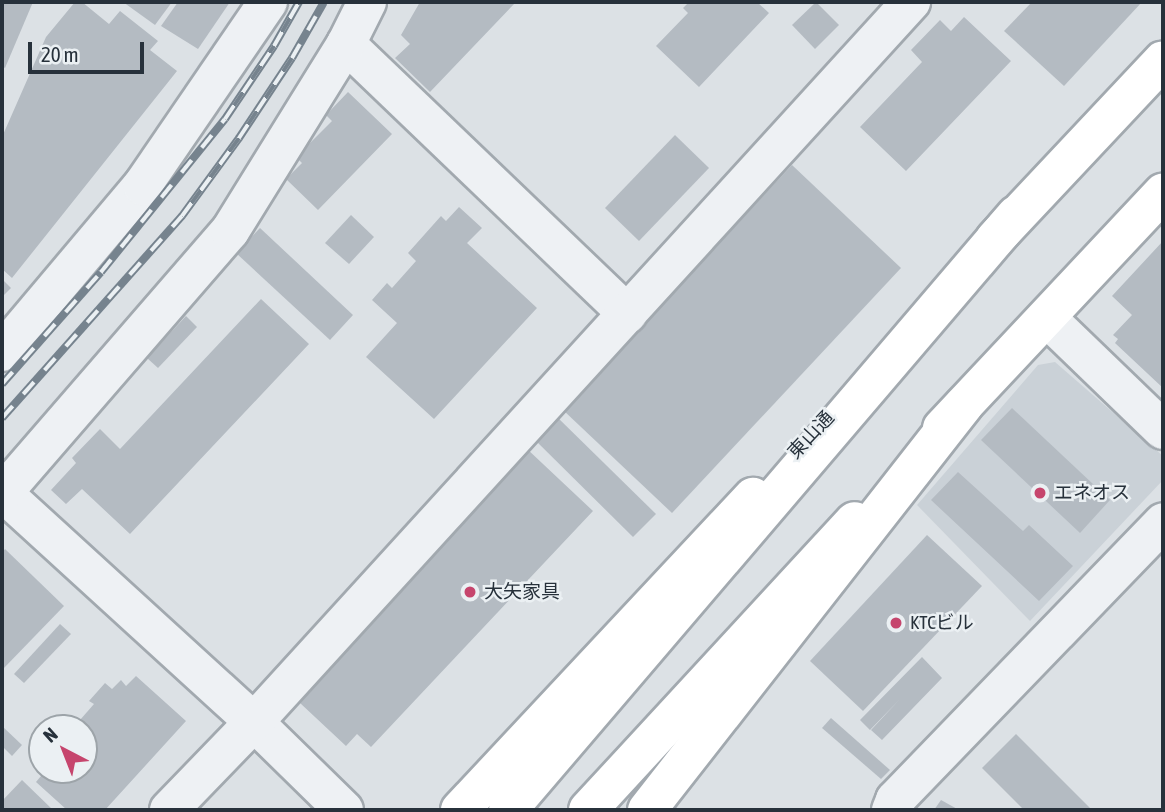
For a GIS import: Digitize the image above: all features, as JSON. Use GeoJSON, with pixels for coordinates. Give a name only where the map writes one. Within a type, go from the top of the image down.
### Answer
{"type":"FeatureCollection","features":[{"type":"Feature","properties":{"kind":"main road","name":"東山通"},"geometry":{"type":"LineString","coordinates":[[460,810],[1163,60]]}},
{"type":"Feature","properties":{"kind":"main road"},"geometry":{"type":"LineString","coordinates":[[588,810],[1163,192]]}},
{"type":"Feature","properties":{"kind":"main road"},"geometry":{"type":"LineString","coordinates":[[508,810],[1016,215]]}},
{"type":"Feature","properties":{"kind":"main road"},"geometry":{"type":"LineString","coordinates":[[648,810],[964,405]]}},
{"type":"Feature","properties":{"kind":"street"},"geometry":{"type":"LineString","coordinates":[[2,352],[142,186],[268,2]]}},
{"type":"Feature","properties":{"kind":"street"},"geometry":{"type":"LineString","coordinates":[[344,810],[254,722],[2,493],[230,232],[346,44],[367,2]]}},
{"type":"Feature","properties":{"kind":"street"},"geometry":{"type":"LineString","coordinates":[[169,810],[254,722],[911,2]]}},
{"type":"Feature","properties":{"kind":"street"},"geometry":{"type":"LineString","coordinates":[[346,44],[628,314]]}},
{"type":"Feature","properties":{"kind":"street"},"geometry":{"type":"LineString","coordinates":[[1046,318],[1163,430]]}},
{"type":"Feature","properties":{"kind":"street"},"geometry":{"type":"LineString","coordinates":[[891,810],[895,800],[1163,522]]}},
{"type":"Feature","properties":{"kind":"shaded area","name":"エネオス"},"geometry":{"type":"Polygon","coordinates":[[[1055,362],[1163,456],[1163,480],[1030,621],[917,505],[1038,365],[1055,362]]]}},
{"type":"Feature","properties":{"kind":"building"},"geometry":{"type":"Polygon","coordinates":[[[2,2],[33,2],[5,68],[2,66],[2,2]]]}},
{"type":"Feature","properties":{"kind":"building"},"geometry":{"type":"Polygon","coordinates":[[[75,2],[82,2],[109,24],[120,11],[158,41],[150,50],[177,71],[12,278],[2,269],[2,137],[46,37],[75,2]]]}},
{"type":"Feature","properties":{"kind":"building"},"geometry":{"type":"Polygon","coordinates":[[[123,2],[172,2],[155,25],[123,2]]]}},
{"type":"Feature","properties":{"kind":"building"},"geometry":{"type":"Polygon","coordinates":[[[178,2],[230,2],[198,49],[161,26],[178,2]]]}},
{"type":"Feature","properties":{"kind":"building"},"geometry":{"type":"Polygon","coordinates":[[[420,2],[515,3],[430,92],[395,58],[410,44],[401,35],[420,2]]]}},
{"type":"Feature","properties":{"kind":"building"},"geometry":{"type":"Polygon","coordinates":[[[689,2],[757,2],[769,13],[699,87],[656,46],[688,13],[683,8],[689,2]]]}},
{"type":"Feature","properties":{"kind":"building"},"geometry":{"type":"Polygon","coordinates":[[[816,2],[839,25],[815,49],[792,25],[816,2]]]}},
{"type":"Feature","properties":{"kind":"building"},"geometry":{"type":"Polygon","coordinates":[[[1032,2],[1142,2],[1064,86],[1004,31],[1032,2]]]}},
{"type":"Feature","properties":{"kind":"building"},"geometry":{"type":"Polygon","coordinates":[[[964,17],[1011,61],[906,171],[860,127],[922,62],[911,50],[940,20],[951,31],[964,17]]]}},
{"type":"Feature","properties":{"kind":"building"},"geometry":{"type":"Polygon","coordinates":[[[348,92],[392,134],[318,210],[286,179],[302,163],[296,157],[332,121],[326,115],[348,92]]]}},
{"type":"Feature","properties":{"kind":"building"},"geometry":{"type":"Polygon","coordinates":[[[675,135],[709,168],[639,241],[605,208],[675,135]]]}},
{"type":"Feature","properties":{"kind":"building"},"geometry":{"type":"Polygon","coordinates":[[[792,165],[901,268],[672,513],[563,410],[792,165]]]}},
{"type":"Feature","properties":{"kind":"building"},"geometry":{"type":"Polygon","coordinates":[[[459,207],[482,228],[467,243],[537,308],[434,419],[366,357],[397,323],[372,300],[387,283],[392,288],[416,261],[408,253],[441,216],[446,221],[459,207]]]}},
{"type":"Feature","properties":{"kind":"building"},"geometry":{"type":"Polygon","coordinates":[[[351,215],[374,237],[349,264],[325,243],[351,215]]]}},
{"type":"Feature","properties":{"kind":"building"},"geometry":{"type":"Polygon","coordinates":[[[260,228],[353,315],[330,340],[236,253],[260,228]]]}},
{"type":"Feature","properties":{"kind":"building"},"geometry":{"type":"Polygon","coordinates":[[[1163,241],[1163,388],[1115,343],[1118,339],[1113,335],[1132,315],[1112,296],[1163,241]]]}},
{"type":"Feature","properties":{"kind":"building"},"geometry":{"type":"Polygon","coordinates":[[[2,279],[11,288],[2,297],[2,279]]]}},
{"type":"Feature","properties":{"kind":"building"},"geometry":{"type":"Polygon","coordinates":[[[261,299],[309,344],[130,534],[82,489],[66,504],[51,490],[76,463],[72,458],[100,429],[120,449],[261,299]]]}},
{"type":"Feature","properties":{"kind":"building"},"geometry":{"type":"Polygon","coordinates":[[[186,316],[197,327],[158,368],[147,358],[186,316]]]}},
{"type":"Feature","properties":{"kind":"building"},"geometry":{"type":"Polygon","coordinates":[[[1012,408],[1110,500],[1080,533],[981,440],[1012,408]]]}},
{"type":"Feature","properties":{"kind":"building"},"geometry":{"type":"Polygon","coordinates":[[[554,414],[656,514],[633,537],[532,437],[554,414]]]}},
{"type":"Feature","properties":{"kind":"building"},"geometry":{"type":"Polygon","coordinates":[[[526,448],[593,511],[371,747],[357,734],[346,746],[300,703],[289,715],[283,709],[526,448]]]}},
{"type":"Feature","properties":{"kind":"building"},"geometry":{"type":"Polygon","coordinates":[[[958,472],[1023,531],[1029,525],[1073,566],[1039,601],[931,500],[958,472]]]}},
{"type":"Feature","properties":{"kind":"building","name":"KTCビル"},"geometry":{"type":"Polygon","coordinates":[[[927,535],[982,586],[863,711],[810,661],[927,535]]]}},
{"type":"Feature","properties":{"kind":"building"},"geometry":{"type":"Polygon","coordinates":[[[5,549],[64,606],[4,668],[2,553],[5,549]]]}},
{"type":"Feature","properties":{"kind":"building"},"geometry":{"type":"Polygon","coordinates":[[[60,624],[71,634],[24,683],[14,674],[60,624]]]}},
{"type":"Feature","properties":{"kind":"building"},"geometry":{"type":"Polygon","coordinates":[[[922,657],[942,678],[882,740],[871,730],[900,699],[870,730],[860,720],[922,657]]]}},
{"type":"Feature","properties":{"kind":"building"},"geometry":{"type":"Polygon","coordinates":[[[136,676],[186,721],[105,810],[67,810],[38,784],[98,784],[98,714],[85,714],[94,704],[89,701],[105,683],[112,689],[121,680],[126,686],[136,676]]]}},
{"type":"Feature","properties":{"kind":"building"},"geometry":{"type":"Polygon","coordinates":[[[831,718],[890,770],[881,779],[822,728],[831,718]]]}},
{"type":"Feature","properties":{"kind":"building"},"geometry":{"type":"Polygon","coordinates":[[[2,726],[22,745],[12,756],[2,746],[2,726]]]}},
{"type":"Feature","properties":{"kind":"building"},"geometry":{"type":"Polygon","coordinates":[[[1016,734],[1092,810],[1024,810],[982,768],[1016,734]]]}},
{"type":"Feature","properties":{"kind":"building"},"geometry":{"type":"Polygon","coordinates":[[[22,780],[53,810],[2,810],[2,801],[22,780]]]}},
{"type":"Feature","properties":{"kind":"building"},"geometry":{"type":"Polygon","coordinates":[[[941,800],[959,810],[934,810],[941,800]]]}},
{"type":"Feature","properties":{"kind":"railway"},"geometry":{"type":"LineString","coordinates":[[2,384],[101,272],[225,119],[274,46],[299,2]]}},
{"type":"Feature","properties":{"kind":"railway"},"geometry":{"type":"LineString","coordinates":[[2,418],[182,216],[239,138],[292,58],[324,2]]}},
{"type":"Feature","properties":{"kind":"place","name":"エネオス"},"geometry":{"type":"Point","coordinates":[1040,493]}},
{"type":"Feature","properties":{"kind":"place","name":"大矢家具"},"geometry":{"type":"Point","coordinates":[470,592]}},
{"type":"Feature","properties":{"kind":"place","name":"KTCビル"},"geometry":{"type":"Point","coordinates":[896,623]}}]}
